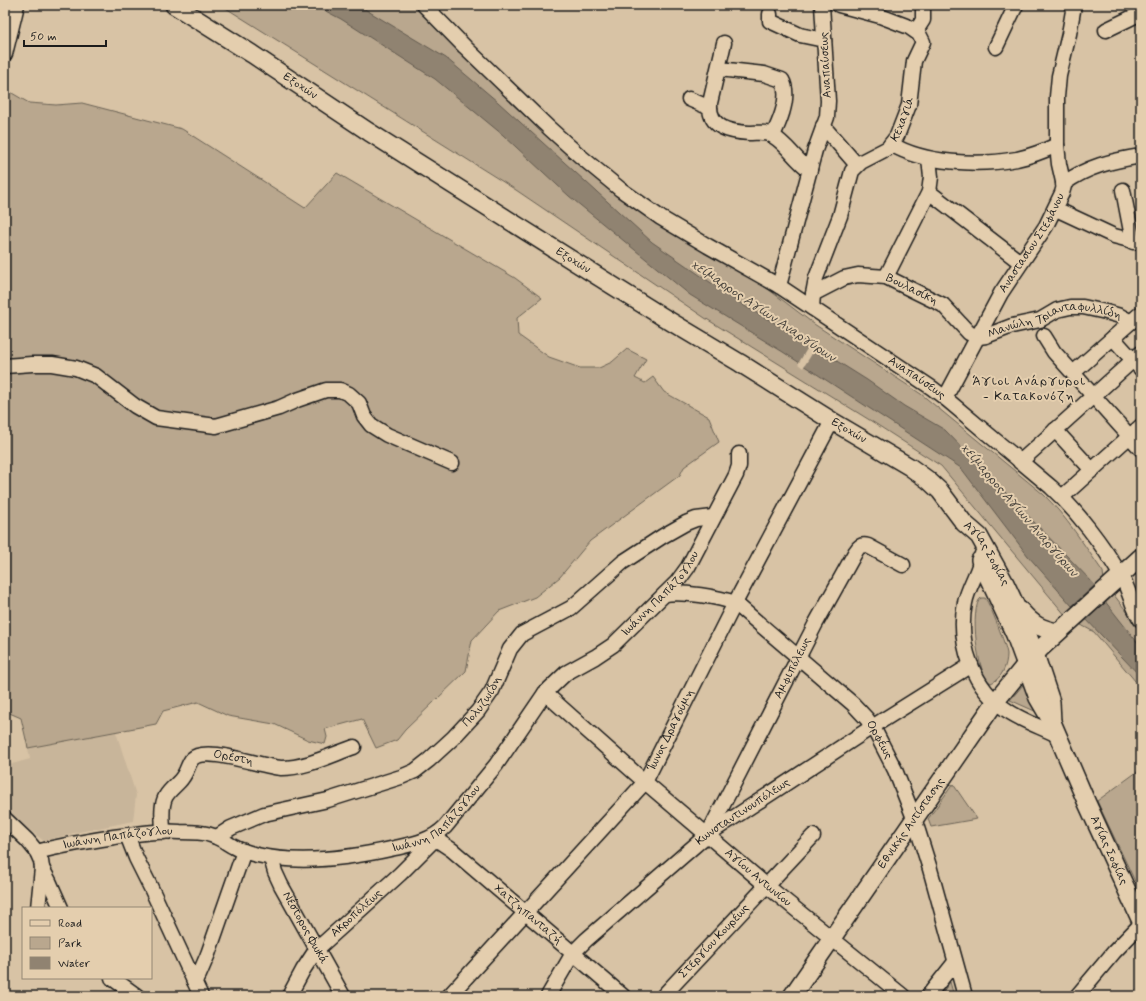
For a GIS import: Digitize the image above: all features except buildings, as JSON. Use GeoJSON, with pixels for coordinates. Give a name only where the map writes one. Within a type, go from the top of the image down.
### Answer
{"type":"FeatureCollection","features":[{"type":"Feature","properties":{"kind":"main road","name":"Εξοχών"},"geometry":{"type":"LineString","coordinates":[[174,5],[252,54],[368,132],[574,262],[924,477],[938,489],[964,523]]}},
{"type":"Feature","properties":{"kind":"main road","name":"Αγίας Σοφίας"},"geometry":{"type":"LineString","coordinates":[[964,523],[976,532],[1016,604],[1031,659],[1038,698],[1055,729],[1141,923]]}},
{"type":"Feature","properties":{"kind":"main road","name":"Αγίας Σοφίας"},"geometry":{"type":"LineString","coordinates":[[964,523],[970,540],[992,584],[1014,635],[1031,659]]}},
{"type":"Feature","properties":{"kind":"main road","name":"Εθνικής Αντίστασης"},"geometry":{"type":"LineString","coordinates":[[792,996],[996,701],[1031,659],[1141,557]]}},
{"type":"Feature","properties":{"kind":"main road"},"geometry":{"type":"LineString","coordinates":[[1016,604],[1037,626],[1044,629],[1064,627]]}},
{"type":"Feature","properties":{"kind":"street"},"geometry":{"type":"LineString","coordinates":[[5,54],[17,5]]}},
{"type":"Feature","properties":{"kind":"street"},"geometry":{"type":"LineString","coordinates":[[424,5],[557,136],[620,189],[661,218],[779,286]]}},
{"type":"Feature","properties":{"kind":"street","name":"Αναπαύσεως"},"geometry":{"type":"LineString","coordinates":[[822,5],[828,106],[827,115],[817,144],[779,286],[812,301],[945,398],[1062,497],[1084,523],[1116,580],[1128,589],[1139,610]]}},
{"type":"Feature","properties":{"kind":"street"},"geometry":{"type":"LineString","coordinates":[[839,5],[880,16],[916,31],[923,20],[923,5]]}},
{"type":"Feature","properties":{"kind":"street"},"geometry":{"type":"LineString","coordinates":[[996,47],[1016,5]]}},
{"type":"Feature","properties":{"kind":"street","name":"Αναστασίου Στεφάνου"},"geometry":{"type":"LineString","coordinates":[[945,398],[1001,292],[1056,209],[1063,191],[1057,145],[1058,84],[1070,34],[1074,5]]}},
{"type":"Feature","properties":{"kind":"street"},"geometry":{"type":"LineString","coordinates":[[1106,30],[1141,13]]}},
{"type":"Feature","properties":{"kind":"street"},"geometry":{"type":"LineString","coordinates":[[770,14],[770,21],[800,35],[824,40]]}},
{"type":"Feature","properties":{"kind":"street","name":"Κεχαγιά"},"geometry":{"type":"LineString","coordinates":[[857,165],[865,159],[886,149],[892,144],[899,131],[910,99],[914,61],[923,45],[922,38],[916,31]]}},
{"type":"Feature","properties":{"kind":"street"},"geometry":{"type":"LineString","coordinates":[[724,43],[710,108],[718,125],[724,128],[747,132],[765,132],[773,136],[799,162],[810,170]]}},
{"type":"Feature","properties":{"kind":"street"},"geometry":{"type":"LineString","coordinates":[[719,68],[764,74],[782,80],[784,84],[784,106],[782,115],[773,136]]}},
{"type":"Feature","properties":{"kind":"street"},"geometry":{"type":"LineString","coordinates":[[689,99],[710,108]]}},
{"type":"Feature","properties":{"kind":"street"},"geometry":{"type":"LineString","coordinates":[[812,301],[817,274],[840,216],[852,172],[857,165],[823,126]]}},
{"type":"Feature","properties":{"kind":"street"},"geometry":{"type":"LineString","coordinates":[[892,144],[912,154],[929,159],[968,162],[1005,161],[1036,154],[1057,145]]}},
{"type":"Feature","properties":{"kind":"street"},"geometry":{"type":"LineString","coordinates":[[1063,184],[1092,167],[1110,161],[1141,156]]}},
{"type":"Feature","properties":{"kind":"street"},"geometry":{"type":"LineString","coordinates":[[886,276],[929,192],[929,159]]}},
{"type":"Feature","properties":{"kind":"street"},"geometry":{"type":"LineString","coordinates":[[1123,190],[1137,243]]}},
{"type":"Feature","properties":{"kind":"street"},"geometry":{"type":"LineString","coordinates":[[929,192],[1020,262]]}},
{"type":"Feature","properties":{"kind":"street"},"geometry":{"type":"LineString","coordinates":[[1056,209],[1114,236],[1137,243]]}},
{"type":"Feature","properties":{"kind":"street","name":"Βουλασίκη"},"geometry":{"type":"LineString","coordinates":[[812,301],[844,278],[858,275],[886,276],[943,305],[969,333],[977,337]]}},
{"type":"Feature","properties":{"kind":"street","name":"Μανώλη Τριανταφυλλίδη"},"geometry":{"type":"LineString","coordinates":[[977,337],[986,336],[1017,324],[1040,320],[1057,310],[1070,307],[1083,307],[1120,316],[1136,317]]}},
{"type":"Feature","properties":{"kind":"street"},"geometry":{"type":"LineString","coordinates":[[1073,373],[1136,317]]}},
{"type":"Feature","properties":{"kind":"street"},"geometry":{"type":"LineString","coordinates":[[1044,336],[1051,349],[1141,449]]}},
{"type":"Feature","properties":{"kind":"street"},"geometry":{"type":"LineString","coordinates":[[1020,462],[1093,396],[1138,361],[1113,338]]}},
{"type":"Feature","properties":{"kind":"street"},"geometry":{"type":"LineString","coordinates":[[5,366],[52,364],[76,368],[96,376],[135,406],[156,418],[216,426],[278,408],[326,390],[340,390],[349,394],[359,403],[364,416],[371,425],[387,435],[452,463]]}},
{"type":"Feature","properties":{"kind":"street","name":"Ίωνος Δραγούμη"},"geometry":{"type":"LineString","coordinates":[[448,996],[645,782],[735,603],[832,421]]}},
{"type":"Feature","properties":{"kind":"street"},"geometry":{"type":"LineString","coordinates":[[1062,497],[1141,426]]}},
{"type":"Feature","properties":{"kind":"street"},"geometry":{"type":"LineString","coordinates":[[1055,430],[1092,470]]}},
{"type":"Feature","properties":{"kind":"street","name":"Ιωάννη Παπάζογλου"},"geometry":{"type":"LineString","coordinates":[[37,852],[66,845],[127,835],[163,832],[198,833],[217,837],[244,851],[271,858],[297,860],[354,856],[433,838],[445,828],[482,783],[507,750],[545,693],[566,673],[595,657],[612,645],[665,594],[686,571],[736,475],[739,466],[739,454]]}},
{"type":"Feature","properties":{"kind":"street","name":"Πολυζωίδη"},"geometry":{"type":"LineString","coordinates":[[217,837],[232,828],[264,814],[328,800],[401,777],[414,771],[441,749],[478,711],[492,690],[512,645],[522,634],[571,608],[623,562],[663,536],[696,519],[713,517]]}},
{"type":"Feature","properties":{"kind":"street"},"geometry":{"type":"LineString","coordinates":[[981,540],[981,561],[965,600],[963,620],[964,645],[971,665],[984,688],[996,701],[1013,714],[1055,729]]}},
{"type":"Feature","properties":{"kind":"street","name":"Αμφιπόλεως"},"geometry":{"type":"LineString","coordinates":[[707,835],[725,803],[827,603],[856,551],[860,546],[868,546],[902,565]]}},
{"type":"Feature","properties":{"kind":"street"},"geometry":{"type":"LineString","coordinates":[[970,586],[992,584]]}},
{"type":"Feature","properties":{"kind":"street","name":"Ορφέως"},"geometry":{"type":"LineString","coordinates":[[665,594],[673,593],[698,595],[735,603],[853,704],[872,727],[895,770],[914,818],[966,996]]}},
{"type":"Feature","properties":{"kind":"street","name":"Κωνσταντινουπόλεως"},"geometry":{"type":"LineString","coordinates":[[548,996],[573,953],[707,835],[872,727],[971,665]]}},
{"type":"Feature","properties":{"kind":"street","name":"Αγίου Αντωνίου"},"geometry":{"type":"LineString","coordinates":[[545,693],[645,782],[767,886],[903,996]]}},
{"type":"Feature","properties":{"kind":"street","name":"Ορέστη"},"geometry":{"type":"LineString","coordinates":[[163,832],[163,808],[165,799],[168,793],[182,778],[191,761],[196,756],[216,755],[264,766],[280,768],[306,764],[354,747]]}},
{"type":"Feature","properties":{"kind":"street"},"geometry":{"type":"LineString","coordinates":[[725,803],[739,813]]}},
{"type":"Feature","properties":{"kind":"street"},"geometry":{"type":"LineString","coordinates":[[5,819],[23,835],[37,852],[41,861],[42,868],[38,907]]}},
{"type":"Feature","properties":{"kind":"street"},"geometry":{"type":"LineString","coordinates":[[127,835],[136,858],[201,996]]}},
{"type":"Feature","properties":{"kind":"street","name":"Στεργίου Κουρέως"},"geometry":{"type":"LineString","coordinates":[[663,996],[813,836]]}},
{"type":"Feature","properties":{"kind":"street","name":"Χατζηπανταζή"},"geometry":{"type":"LineString","coordinates":[[433,838],[448,846],[624,996]]}},
{"type":"Feature","properties":{"kind":"street","name":"Ακροπόλεως"},"geometry":{"type":"LineString","coordinates":[[289,996],[316,950],[400,874],[433,838]]}},
{"type":"Feature","properties":{"kind":"street"},"geometry":{"type":"LineString","coordinates":[[194,981],[199,975],[208,954],[244,851]]}},
{"type":"Feature","properties":{"kind":"street","name":"Νέστορος Φωκά"},"geometry":{"type":"LineString","coordinates":[[271,858],[281,885],[343,996]]}},
{"type":"Feature","properties":{"kind":"street"},"geometry":{"type":"LineString","coordinates":[[42,868],[50,881],[61,907]]}},
{"type":"Feature","properties":{"kind":"street"},"geometry":{"type":"LineString","coordinates":[[1077,996],[1141,923]]}},
{"type":"Feature","properties":{"kind":"street"},"geometry":{"type":"LineString","coordinates":[[928,996],[955,962]]}},
{"type":"Feature","properties":{"kind":"street"},"geometry":{"type":"LineString","coordinates":[[113,979],[137,996]]}},
{"type":"Feature","properties":{"kind":"shaded area"},"geometry":{"type":"Polygon","coordinates":[[[116,732],[136,795],[133,821],[74,833],[44,841],[5,811],[5,766],[30,759],[28,748],[116,732]]]}},
{"type":"Feature","properties":{"kind":"green space"},"geometry":{"type":"Polygon","coordinates":[[[221,5],[419,5],[559,143],[760,283],[814,324],[921,394],[1043,494],[1068,522],[1103,572],[1104,580],[1066,616],[941,466],[705,318],[516,190],[221,5]]]}},
{"type":"Feature","properties":{"kind":"green space"},"geometry":{"type":"Polygon","coordinates":[[[5,89],[29,103],[56,105],[82,103],[182,129],[305,208],[337,173],[515,278],[542,298],[517,318],[518,335],[549,357],[580,368],[599,368],[612,362],[627,349],[646,359],[635,378],[645,383],[653,377],[664,392],[709,417],[719,442],[684,467],[680,475],[590,541],[560,577],[535,597],[499,611],[472,640],[466,671],[405,730],[397,740],[376,748],[362,719],[325,729],[327,737],[325,744],[308,740],[274,724],[228,716],[198,702],[163,711],[156,724],[28,748],[21,718],[5,711],[5,89]]]}},
{"type":"Feature","properties":{"kind":"green space"},"geometry":{"type":"Polygon","coordinates":[[[1114,595],[1141,630],[1141,688],[1094,632],[1081,625],[1114,595]]]}},
{"type":"Feature","properties":{"kind":"green space"},"geometry":{"type":"Polygon","coordinates":[[[981,598],[985,598],[991,609],[1007,654],[1006,663],[1001,675],[991,683],[986,678],[982,669],[976,642],[975,627],[977,604],[981,598]]]}},
{"type":"Feature","properties":{"kind":"green space"},"geometry":{"type":"Polygon","coordinates":[[[1023,685],[1026,685],[1037,712],[1010,700],[1023,685]]]}},
{"type":"Feature","properties":{"kind":"green space"},"geometry":{"type":"Polygon","coordinates":[[[1141,769],[1141,894],[1097,801],[1141,769]]]}},
{"type":"Feature","properties":{"kind":"green space"},"geometry":{"type":"Polygon","coordinates":[[[953,784],[977,819],[931,827],[928,819],[953,784]]]}},
{"type":"Feature","properties":{"kind":"green space"},"geometry":{"type":"Polygon","coordinates":[[[950,982],[954,996],[940,996],[950,982]]]}},
{"type":"Feature","properties":{"kind":"water","name":"χείμαρρος Αγίων Αναργύρων"},"geometry":{"type":"Polygon","coordinates":[[[314,5],[358,5],[446,58],[498,102],[652,242],[746,307],[789,331],[867,380],[904,406],[945,430],[1095,585],[1072,606],[1028,556],[961,468],[783,352],[690,295],[569,196],[503,135],[435,79],[341,19],[314,5]]]}},
{"type":"Feature","properties":{"kind":"water"},"geometry":{"type":"Polygon","coordinates":[[[1104,600],[1141,647],[1141,677],[1084,617],[1104,600]]]}},
{"type":"Feature","properties":{"kind":"pier"},"geometry":{"type":"Polygon","coordinates":[[[811,342],[817,346],[803,368],[798,364],[811,342]]]}},
{"type":"Feature","properties":{"kind":"district","name":"Άγιοι Ανάργυροι - Κατακονόζη"},"geometry":{"type":"Point","coordinates":[1029,388]}}]}
